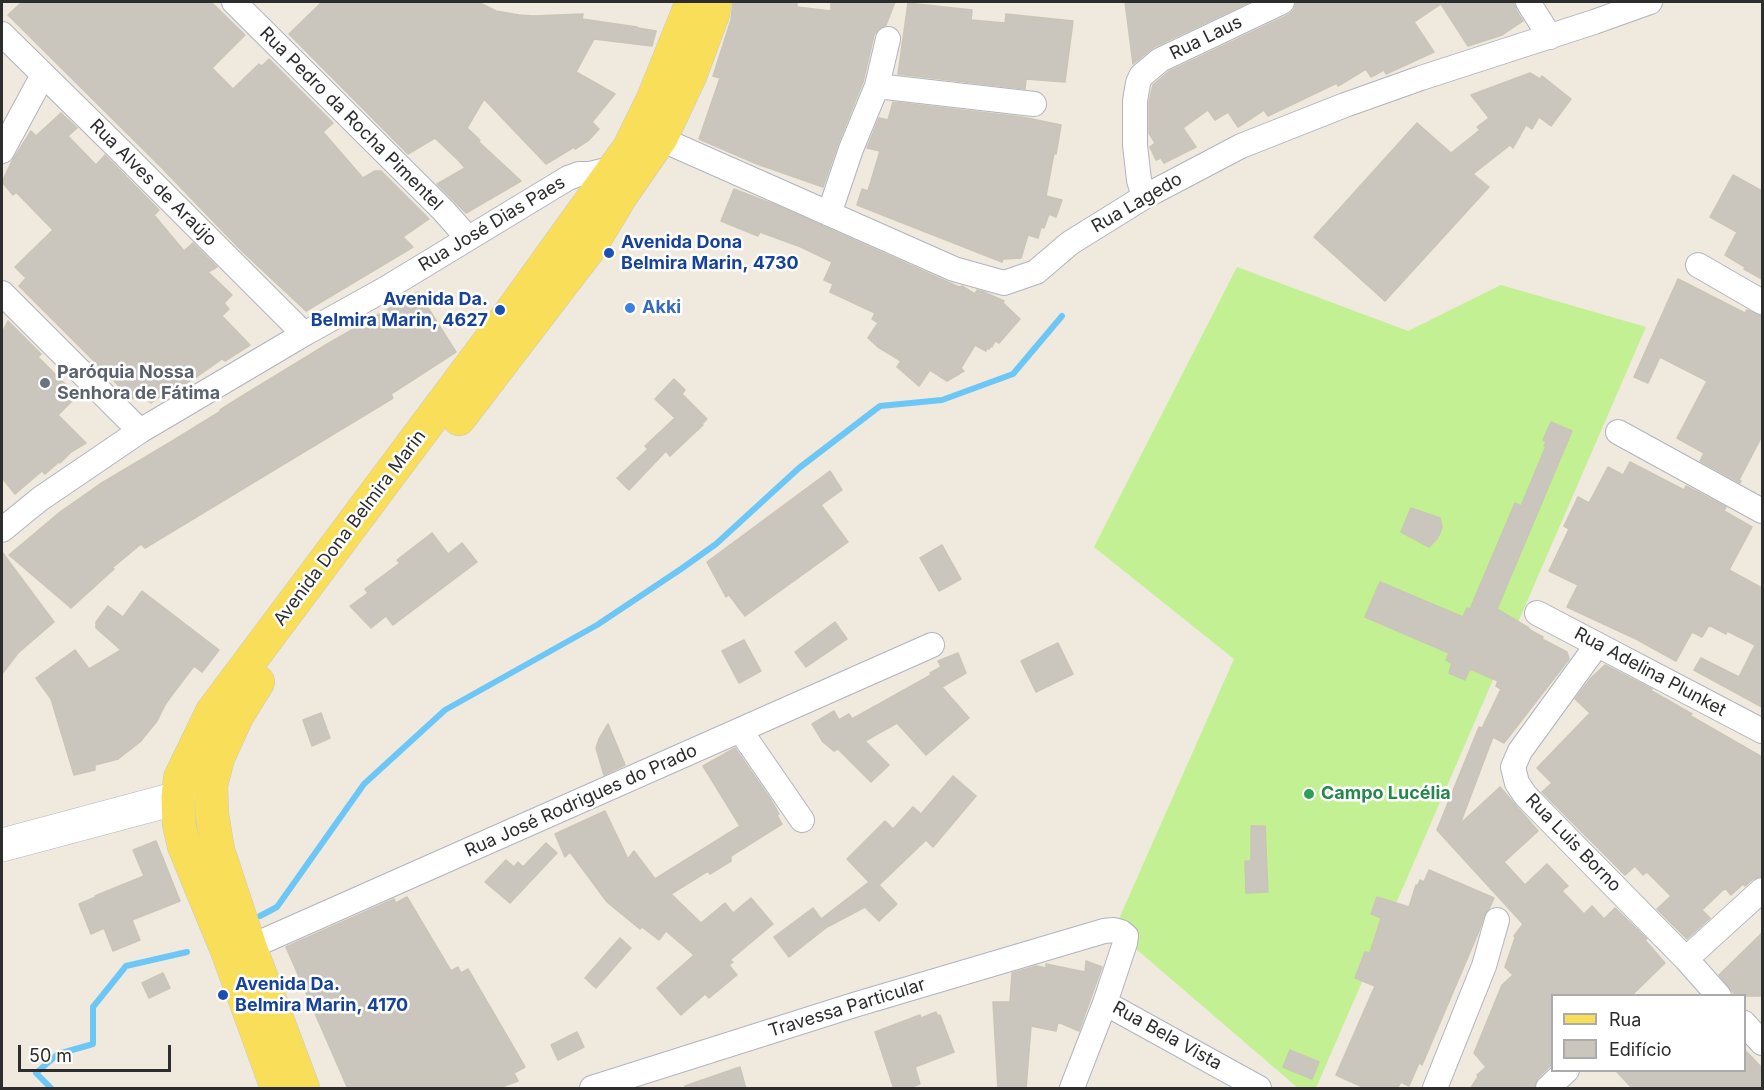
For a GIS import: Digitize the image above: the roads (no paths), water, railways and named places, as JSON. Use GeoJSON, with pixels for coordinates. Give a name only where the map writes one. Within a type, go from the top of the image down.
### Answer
{"type":"FeatureCollection","features":[{"type":"Feature","properties":{"kind":"main road","name":"Avenida Dona Belmira Marin"},"geometry":{"type":"LineString","coordinates":[[650,133],[654,99],[692,2]]}},
{"type":"Feature","properties":{"kind":"main road","name":"Avenida Dona Belmira Marin"},"geometry":{"type":"LineString","coordinates":[[303,1089],[239,950],[183,846],[179,811],[180,778],[212,712],[608,180],[650,133],[690,76],[713,14],[715,2]]}},
{"type":"Feature","properties":{"kind":"main road","name":"Avenida Dona Belmira Marin"},"geometry":{"type":"LineString","coordinates":[[277,1089],[239,950],[218,850],[212,814],[211,785],[218,758],[243,706],[268,667],[589,249],[608,180]]}},
{"type":"Feature","properties":{"kind":"main road"},"geometry":{"type":"LineString","coordinates":[[2,845],[130,811],[193,809],[218,850]]}},
{"type":"Feature","properties":{"kind":"street","name":"Rua Pedro da Rocha Pimentel"},"geometry":{"type":"LineString","coordinates":[[234,2],[467,237]]}},
{"type":"Feature","properties":{"kind":"street","name":"Rua Laus"},"geometry":{"type":"LineString","coordinates":[[1143,196],[1135,146],[1135,101],[1141,76],[1160,60],[1282,2]]}},
{"type":"Feature","properties":{"kind":"street"},"geometry":{"type":"LineString","coordinates":[[1528,2],[1550,37]]}},
{"type":"Feature","properties":{"kind":"street","name":"Rua Lagedo"},"geometry":{"type":"LineString","coordinates":[[650,133],[954,269],[1004,283],[1036,272],[1070,243],[1143,196],[1241,146],[1421,78],[1650,2]]}},
{"type":"Feature","properties":{"kind":"street","name":"Rua Alves de Araújo"},"geometry":{"type":"LineString","coordinates":[[2,34],[304,334]]}},
{"type":"Feature","properties":{"kind":"street"},"geometry":{"type":"LineString","coordinates":[[829,214],[851,149],[877,86],[888,39]]}},
{"type":"Feature","properties":{"kind":"street"},"geometry":{"type":"LineString","coordinates":[[2,151],[43,75]]}},
{"type":"Feature","properties":{"kind":"street"},"geometry":{"type":"LineString","coordinates":[[877,86],[1034,104]]}},
{"type":"Feature","properties":{"kind":"street","name":"Rua José Dias Paes"},"geometry":{"type":"LineString","coordinates":[[2,531],[40,499],[140,431],[385,289],[467,237],[568,178],[579,174],[608,180]]}},
{"type":"Feature","properties":{"kind":"street"},"geometry":{"type":"LineString","coordinates":[[1698,265],[1762,302]]}},
{"type":"Feature","properties":{"kind":"street"},"geometry":{"type":"LineString","coordinates":[[2,293],[140,431]]}},
{"type":"Feature","properties":{"kind":"street"},"geometry":{"type":"LineString","coordinates":[[1618,432],[1762,511]]}},
{"type":"Feature","properties":{"kind":"street","name":"Rua Adelina Plunket"},"geometry":{"type":"LineString","coordinates":[[1537,613],[1762,731]]}},
{"type":"Feature","properties":{"kind":"street","name":"Rua José Rodrigues do Prado"},"geometry":{"type":"LineString","coordinates":[[239,950],[933,645]]}},
{"type":"Feature","properties":{"kind":"street","name":"Rua Luis Borno"},"geometry":{"type":"LineString","coordinates":[[1597,645],[1520,751],[1513,767],[1517,783],[1717,994]]}},
{"type":"Feature","properties":{"kind":"street"},"geometry":{"type":"LineString","coordinates":[[740,730],[802,820]]}},
{"type":"Feature","properties":{"kind":"street"},"geometry":{"type":"LineString","coordinates":[[1686,959],[1762,890]]}},
{"type":"Feature","properties":{"kind":"street"},"geometry":{"type":"LineString","coordinates":[[1435,1089],[1484,966],[1497,920]]}},
{"type":"Feature","properties":{"kind":"street","name":"Travessa Particular"},"geometry":{"type":"LineString","coordinates":[[592,1089],[854,1005],[1104,931],[1114,930],[1125,936],[1125,943],[1106,1003]]}},
{"type":"Feature","properties":{"kind":"street"},"geometry":{"type":"LineString","coordinates":[[1072,1089],[1106,1003]]}},
{"type":"Feature","properties":{"kind":"street","name":"Rua Bela Vista"},"geometry":{"type":"LineString","coordinates":[[1106,1003],[1259,1089]]}},
{"type":"Feature","properties":{"kind":"street"},"geometry":{"type":"LineString","coordinates":[[1746,1025],[1762,1043]]}},
{"type":"Feature","properties":{"kind":"street"},"geometry":{"type":"LineString","coordinates":[[1548,1089],[1566,1072]]}},
{"type":"Feature","properties":{"kind":"waterway"},"geometry":{"type":"LineString","coordinates":[[260,916],[277,907],[364,784],[445,710],[597,625],[681,569],[716,544],[799,468],[880,406],[942,400],[1013,374],[1062,316]]}},
{"type":"Feature","properties":{"kind":"waterway"},"geometry":{"type":"LineString","coordinates":[[51,1088],[36,1073],[58,1054],[93,1044],[93,1007],[126,966],[187,952]]}},
{"type":"Feature","properties":{"kind":"place","name":"Avenida Dona Belmira Marin, 4730"},"geometry":{"type":"Point","coordinates":[609,253]}},
{"type":"Feature","properties":{"kind":"place","name":"Akki"},"geometry":{"type":"Point","coordinates":[630,308]}},
{"type":"Feature","properties":{"kind":"place","name":"Avenida Da. Belmira Marin, 4627"},"geometry":{"type":"Point","coordinates":[500,310]}},
{"type":"Feature","properties":{"kind":"place","name":"Paróquia Nossa Senhora de Fátima"},"geometry":{"type":"Point","coordinates":[45,383]}},
{"type":"Feature","properties":{"kind":"place","name":"Campo Lucélia"},"geometry":{"type":"Point","coordinates":[1309,794]}},
{"type":"Feature","properties":{"kind":"place","name":"Avenida Da. Belmira Marin, 4170"},"geometry":{"type":"Point","coordinates":[223,995]}}]}
